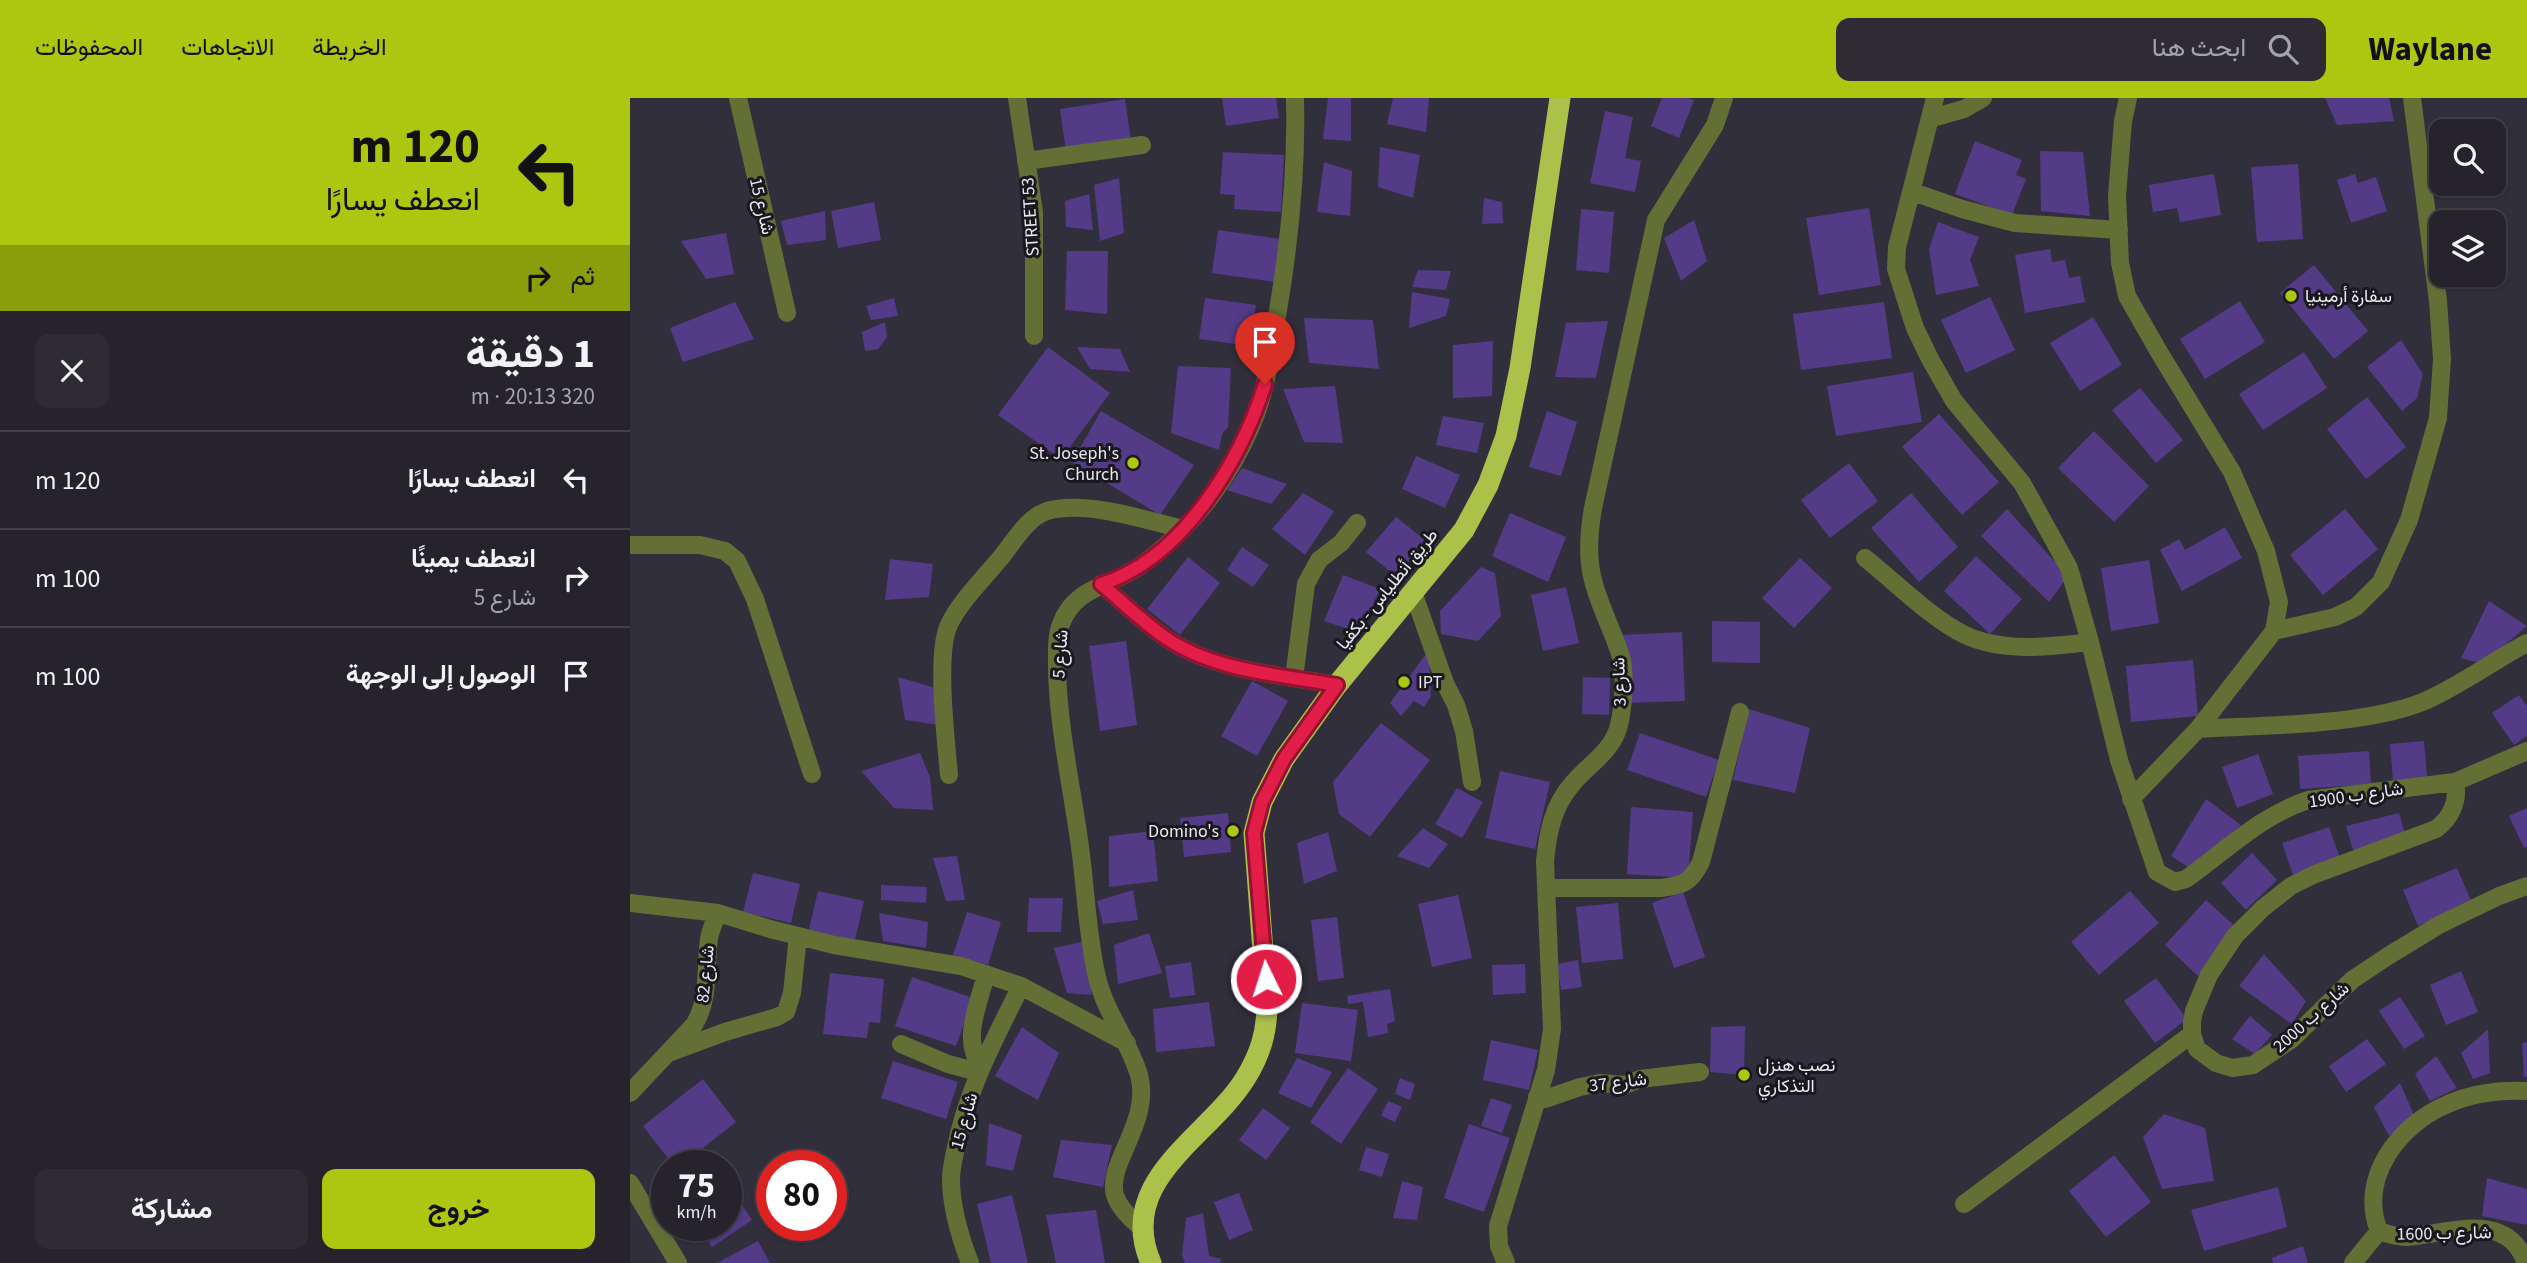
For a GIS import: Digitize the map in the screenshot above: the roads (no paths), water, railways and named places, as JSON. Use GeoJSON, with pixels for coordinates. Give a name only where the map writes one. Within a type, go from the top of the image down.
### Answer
{"type":"FeatureCollection","features":[{"type":"Feature","properties":{"kind":"highway","name":"طريق أنطلياس - بكفيا"},"geometry":{"type":"LineString","coordinates":[[1150,1263],[1144,1249],[1142,1229],[1147,1204],[1158,1179],[1179,1150],[1243,1082],[1260,1053],[1267,1028],[1254,833],[1262,802],[1284,759],[1337,685],[1464,530],[1488,485],[1506,436],[1520,368],[1560,98]]}},
{"type":"Feature","properties":{"kind":"street","name":"شارع 15"},"geometry":{"type":"LineString","coordinates":[[738,98],[787,313]]}},
{"type":"Feature","properties":{"kind":"street","name":"STREET 53"},"geometry":{"type":"LineString","coordinates":[[1017,98],[1034,212],[1034,336]]}},
{"type":"Feature","properties":{"kind":"street","name":"شارع 5"},"geometry":{"type":"LineString","coordinates":[[1142,1229],[1122,1209],[1115,1194],[1114,1183],[1119,1164],[1137,1121],[1141,1103],[1140,1079],[1127,1043],[1097,978],[1058,705],[1057,643],[1060,624],[1069,608],[1086,592],[1139,567],[1183,529],[1202,507],[1231,463],[1255,416],[1265,384],[1290,232],[1295,98]]}},
{"type":"Feature","properties":{"kind":"street","name":"شارع 3"},"geometry":{"type":"LineString","coordinates":[[1506,1263],[1499,1246],[1498,1226],[1546,1070],[1552,1030],[1546,888],[1547,836],[1559,801],[1574,781],[1601,757],[1619,727],[1622,660],[1593,579],[1589,540],[1596,495],[1656,220],[1715,125],[1724,98]]}},
{"type":"Feature","properties":{"kind":"street"},"geometry":{"type":"LineString","coordinates":[[1935,98],[1895,258],[1896,269],[1914,328],[1954,401],[2022,483],[2070,568],[2131,799],[2198,729],[2274,631],[2279,602],[2261,538],[2232,472],[2127,296],[2120,263],[2117,196],[2123,121],[2128,98]]}},
{"type":"Feature","properties":{"kind":"street"},"geometry":{"type":"LineString","coordinates":[[1932,118],[1964,109],[1983,98]]}},
{"type":"Feature","properties":{"kind":"street"},"geometry":{"type":"LineString","coordinates":[[2274,631],[2335,617],[2356,607],[2381,582],[2409,520],[2438,418],[2442,359],[2438,301],[2412,98]]}},
{"type":"Feature","properties":{"kind":"street"},"geometry":{"type":"LineString","coordinates":[[1026,161],[1142,145]]}},
{"type":"Feature","properties":{"kind":"street"},"geometry":{"type":"LineString","coordinates":[[1913,192],[2015,223],[2119,230]]}},
{"type":"Feature","properties":{"kind":"street"},"geometry":{"type":"LineString","coordinates":[[949,775],[943,666],[945,636],[955,615],[1028,524],[1044,512],[1078,509],[1183,529]]}},
{"type":"Feature","properties":{"kind":"street"},"geometry":{"type":"LineString","coordinates":[[1294,678],[1306,583],[1319,560],[1341,543],[1357,523]]}},
{"type":"Feature","properties":{"kind":"street"},"geometry":{"type":"LineString","coordinates":[[630,545],[700,545],[725,551],[737,561],[755,599],[812,774]]}},
{"type":"Feature","properties":{"kind":"street"},"geometry":{"type":"LineString","coordinates":[[1866,558],[1964,635],[1985,642],[2022,647],[2090,642]]}},
{"type":"Feature","properties":{"kind":"street"},"geometry":{"type":"LineString","coordinates":[[1101,584],[1179,646],[1212,660],[1337,685]]}},
{"type":"Feature","properties":{"kind":"street"},"geometry":{"type":"LineString","coordinates":[[1413,592],[1445,683],[1456,705],[1464,731],[1472,782]]}},
{"type":"Feature","properties":{"kind":"street"},"geometry":{"type":"LineString","coordinates":[[2198,729],[2334,720],[2403,709],[2447,689],[2527,643]]}},
{"type":"Feature","properties":{"kind":"street"},"geometry":{"type":"LineString","coordinates":[[1546,888],[1661,888],[1691,880],[1702,862],[1740,712]]}},
{"type":"Feature","properties":{"kind":"street","name":"شارع ب 1900"},"geometry":{"type":"LineString","coordinates":[[2131,799],[2154,869],[2175,883],[2191,876],[2260,822],[2291,806],[2320,798],[2455,782],[2527,751]]}},
{"type":"Feature","properties":{"kind":"street"},"geometry":{"type":"LineString","coordinates":[[1964,1203],[2192,1034],[2194,1011],[2209,975],[2235,936],[2263,908],[2291,886],[2313,875],[2436,829],[2447,820],[2453,809],[2456,798],[2455,782]]}},
{"type":"Feature","properties":{"kind":"street","name":"شارع ب 2000"},"geometry":{"type":"LineString","coordinates":[[2192,1034],[2197,1049],[2216,1063],[2232,1068],[2253,1065],[2292,1039],[2352,980],[2388,956],[2439,925],[2499,896],[2527,886]]}},
{"type":"Feature","properties":{"kind":"street"},"geometry":{"type":"LineString","coordinates":[[630,903],[718,913],[834,945],[961,966],[1021,986],[1127,1043]]}},
{"type":"Feature","properties":{"kind":"street","name":"شارع 82"},"geometry":{"type":"LineString","coordinates":[[630,1093],[694,1025],[701,1013],[705,995],[709,936],[718,913]]}},
{"type":"Feature","properties":{"kind":"street"},"geometry":{"type":"LineString","coordinates":[[668,1054],[786,1012],[792,993],[798,936]]}},
{"type":"Feature","properties":{"kind":"street"},"geometry":{"type":"LineString","coordinates":[[980,1069],[972,1050],[971,1035],[986,974]]}},
{"type":"Feature","properties":{"kind":"street","name":"شارع 15"},"geometry":{"type":"LineString","coordinates":[[970,1263],[955,1210],[950,1177],[958,1136],[980,1069],[1021,986]]}},
{"type":"Feature","properties":{"kind":"street"},"geometry":{"type":"LineString","coordinates":[[901,1044],[948,1064],[980,1069]]}},
{"type":"Feature","properties":{"kind":"street","name":"شارع 37"},"geometry":{"type":"LineString","coordinates":[[1537,1097],[1545,1100],[1600,1083],[1625,1084],[1640,1079],[1700,1072]]}},
{"type":"Feature","properties":{"kind":"street","name":"شارع ب 1600"},"geometry":{"type":"LineString","coordinates":[[2525,1263],[2525,1258],[2515,1243],[2502,1233],[2472,1229],[2404,1237],[2379,1231],[2373,1216],[2372,1196],[2378,1173],[2390,1148],[2407,1130],[2447,1104],[2478,1095],[2527,1091]]}},
{"type":"Feature","properties":{"kind":"street"},"geometry":{"type":"LineString","coordinates":[[630,1183],[678,1263]]}},
{"type":"Feature","properties":{"kind":"street"},"geometry":{"type":"LineString","coordinates":[[2353,1263],[2379,1231]]}},
{"type":"Feature","properties":{"kind":"place","name":"سفارة أرمينيا"},"geometry":{"type":"Point","coordinates":[2291,296]}},
{"type":"Feature","properties":{"kind":"place","name":"St. Joseph's Church"},"geometry":{"type":"Point","coordinates":[1133,463]}},
{"type":"Feature","properties":{"kind":"place","name":"IPT"},"geometry":{"type":"Point","coordinates":[1404,682]}},
{"type":"Feature","properties":{"kind":"place","name":"Domino's"},"geometry":{"type":"Point","coordinates":[1233,831]}},
{"type":"Feature","properties":{"kind":"place","name":"نصب هنزل التذكاري"},"geometry":{"type":"Point","coordinates":[1744,1075]}}]}
